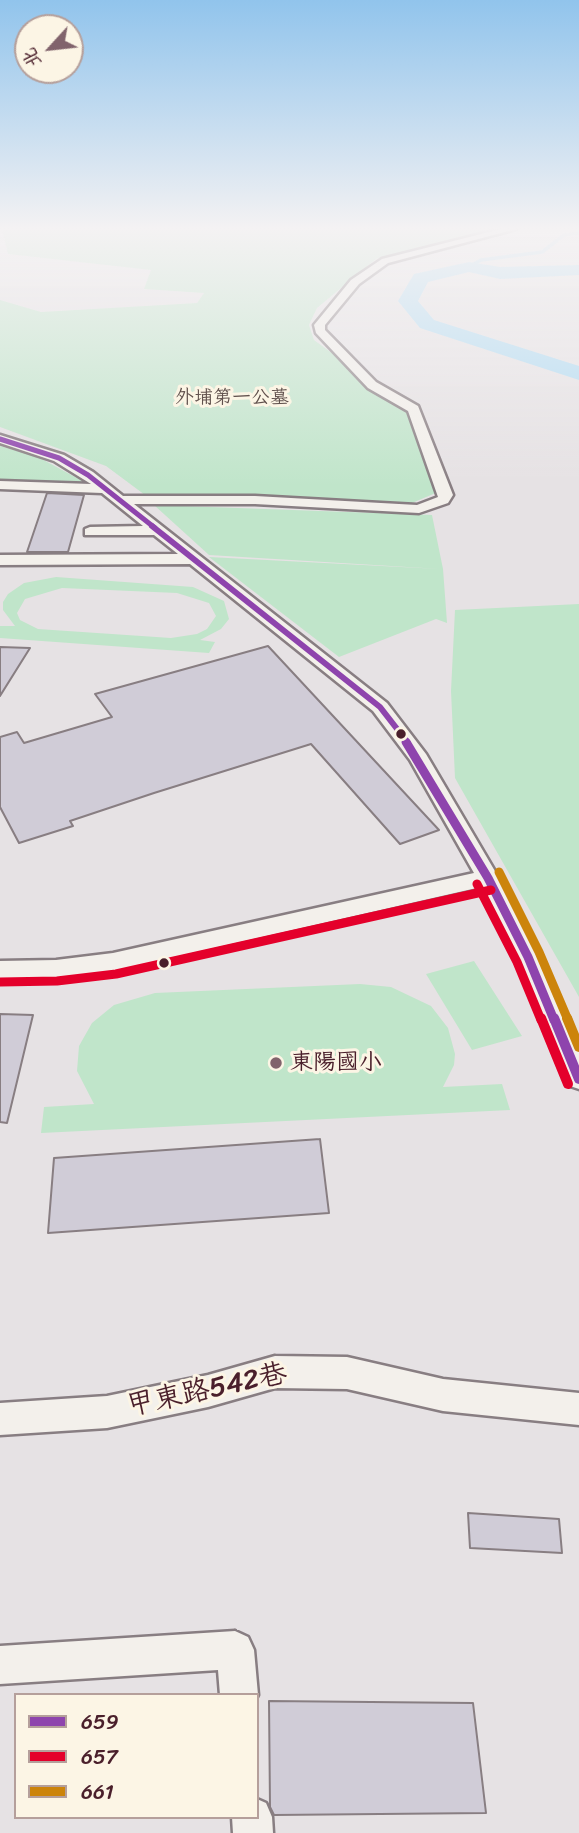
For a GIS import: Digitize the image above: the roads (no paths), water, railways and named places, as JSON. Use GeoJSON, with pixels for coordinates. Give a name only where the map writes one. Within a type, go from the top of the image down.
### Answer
{"type":"FeatureCollection","features":[{"type":"Feature","properties":{"kind":"street"},"geometry":{"type":"LineString","coordinates":[[121,500],[255,500],[419,509],[443,500],[446,495],[414,410],[372,385],[320,331],[318,325],[327,315]]}},
{"type":"Feature","properties":{"kind":"street"},"geometry":{"type":"LineString","coordinates":[[0,439],[59,458],[88,475],[190,559],[380,707],[419,758],[488,878],[528,957],[579,1079]]}},
{"type":"Feature","properties":{"kind":"street"},"geometry":{"type":"LineString","coordinates":[[0,485],[102,489]]}},
{"type":"Feature","properties":{"kind":"street"},"geometry":{"type":"LineString","coordinates":[[90,532],[157,530]]}},
{"type":"Feature","properties":{"kind":"street"},"geometry":{"type":"LineString","coordinates":[[0,560],[190,559]]}},
{"type":"Feature","properties":{"kind":"street"},"geometry":{"type":"LineString","coordinates":[[0,970],[56,969],[124,960],[488,878]]}},
{"type":"Feature","properties":{"kind":"street","name":"甲東路542巷"},"geometry":{"type":"LineString","coordinates":[[0,1419],[107,1412],[208,1391],[275,1372],[347,1373],[443,1395],[579,1409]]}},
{"type":"Feature","properties":{"kind":"street"},"geometry":{"type":"LineString","coordinates":[[0,1665],[234,1650],[239,1693]]}},
{"type":"Feature","properties":{"kind":"waterway"},"geometry":{"type":"LineString","coordinates":[[419,315],[427,324],[579,373]]}},
{"type":"Feature","properties":{"kind":"place","name":"東陽國小"},"geometry":{"type":"Point","coordinates":[276,1063]}},
{"type":"Feature","properties":{"kind":"park label","name":"外埔第一公墓"},"geometry":{"type":"Point","coordinates":[232,398]}}]}
